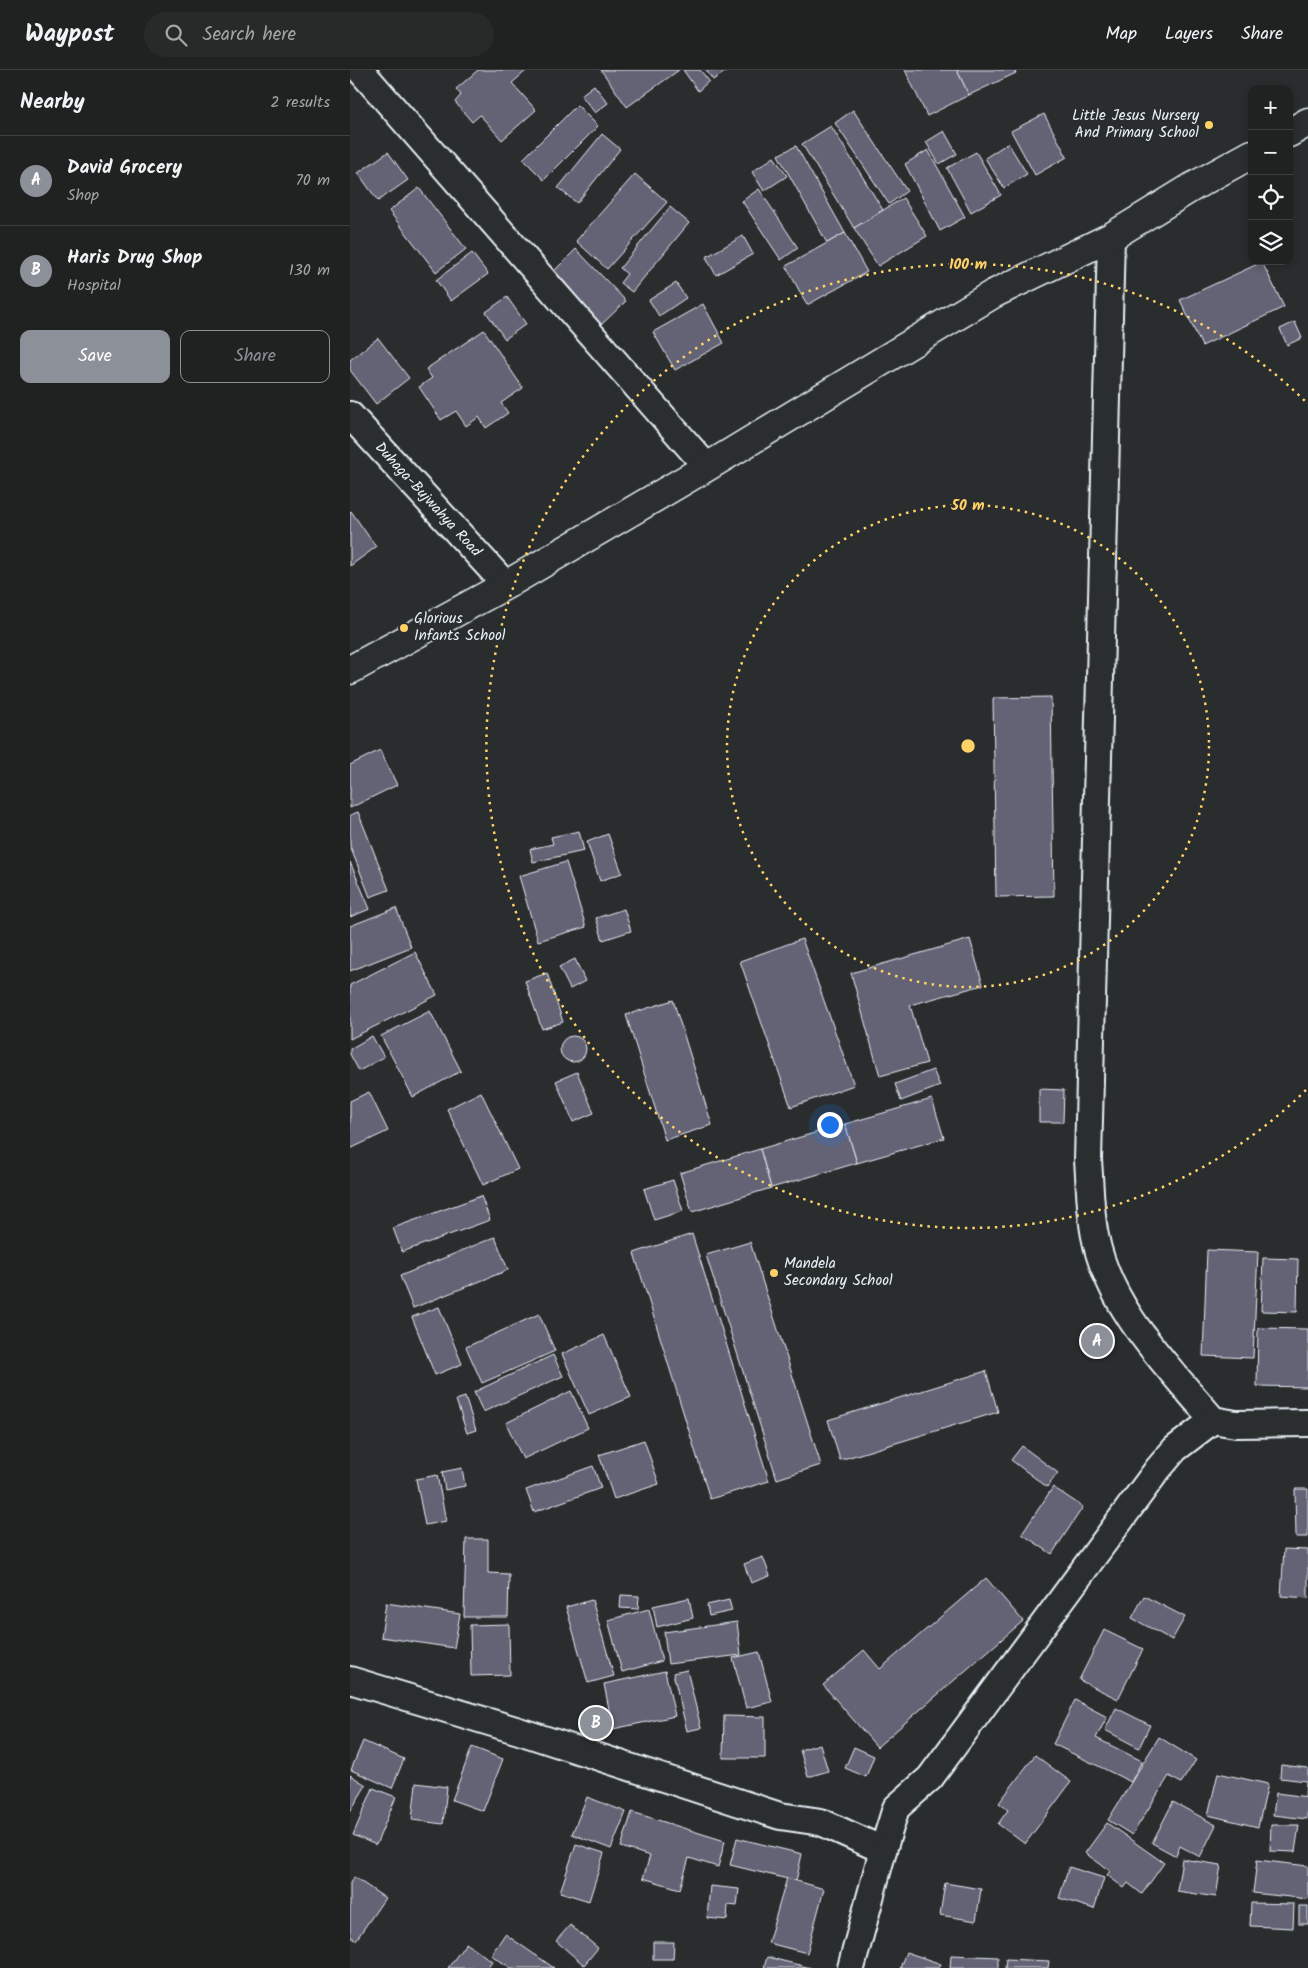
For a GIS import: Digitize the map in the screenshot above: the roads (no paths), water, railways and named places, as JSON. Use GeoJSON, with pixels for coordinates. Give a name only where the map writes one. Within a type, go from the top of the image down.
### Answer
{"type":"FeatureCollection","features":[{"type":"Feature","properties":{"kind":"street"},"geometry":{"type":"LineString","coordinates":[[360,70],[707,467]]}},
{"type":"Feature","properties":{"kind":"street"},"geometry":{"type":"LineString","coordinates":[[1293,131],[1308,122]]}},
{"type":"Feature","properties":{"kind":"street"},"geometry":{"type":"LineString","coordinates":[[350,670],[506,584],[707,467],[994,294],[1111,238],[1194,186],[1248,156]]}},
{"type":"Feature","properties":{"kind":"street"},"geometry":{"type":"LineString","coordinates":[[1111,238],[1088,1160],[1095,1237],[1111,1288],[1138,1330],[1213,1420],[1236,1424],[1308,1423]]}},
{"type":"Feature","properties":{"kind":"street","name":"Duhaga-Bujwahya Road"},"geometry":{"type":"LineString","coordinates":[[350,414],[506,584]]}},
{"type":"Feature","properties":{"kind":"street"},"geometry":{"type":"LineString","coordinates":[[850,1968],[896,1808],[930,1778],[1158,1469],[1175,1449],[1213,1420]]}},
{"type":"Feature","properties":{"kind":"street"},"geometry":{"type":"LineString","coordinates":[[350,1680],[519,1731],[780,1816],[822,1822],[883,1850]]}},
{"type":"Feature","properties":{"kind":"place","name":"Little Jesus Nursery And Primary School"},"geometry":{"type":"Point","coordinates":[1209,125]}},
{"type":"Feature","properties":{"kind":"place","name":"Glorious Infants School"},"geometry":{"type":"Point","coordinates":[404,628]}},
{"type":"Feature","properties":{"kind":"place","name":"Mandela Secondary School"},"geometry":{"type":"Point","coordinates":[774,1273]}},
{"type":"Feature","properties":{"kind":"place","name":"David Grocery"},"geometry":{"type":"Point","coordinates":[1097,1341]}},
{"type":"Feature","properties":{"kind":"place","name":"Haris Drug Shop"},"geometry":{"type":"Point","coordinates":[596,1723]}}]}
